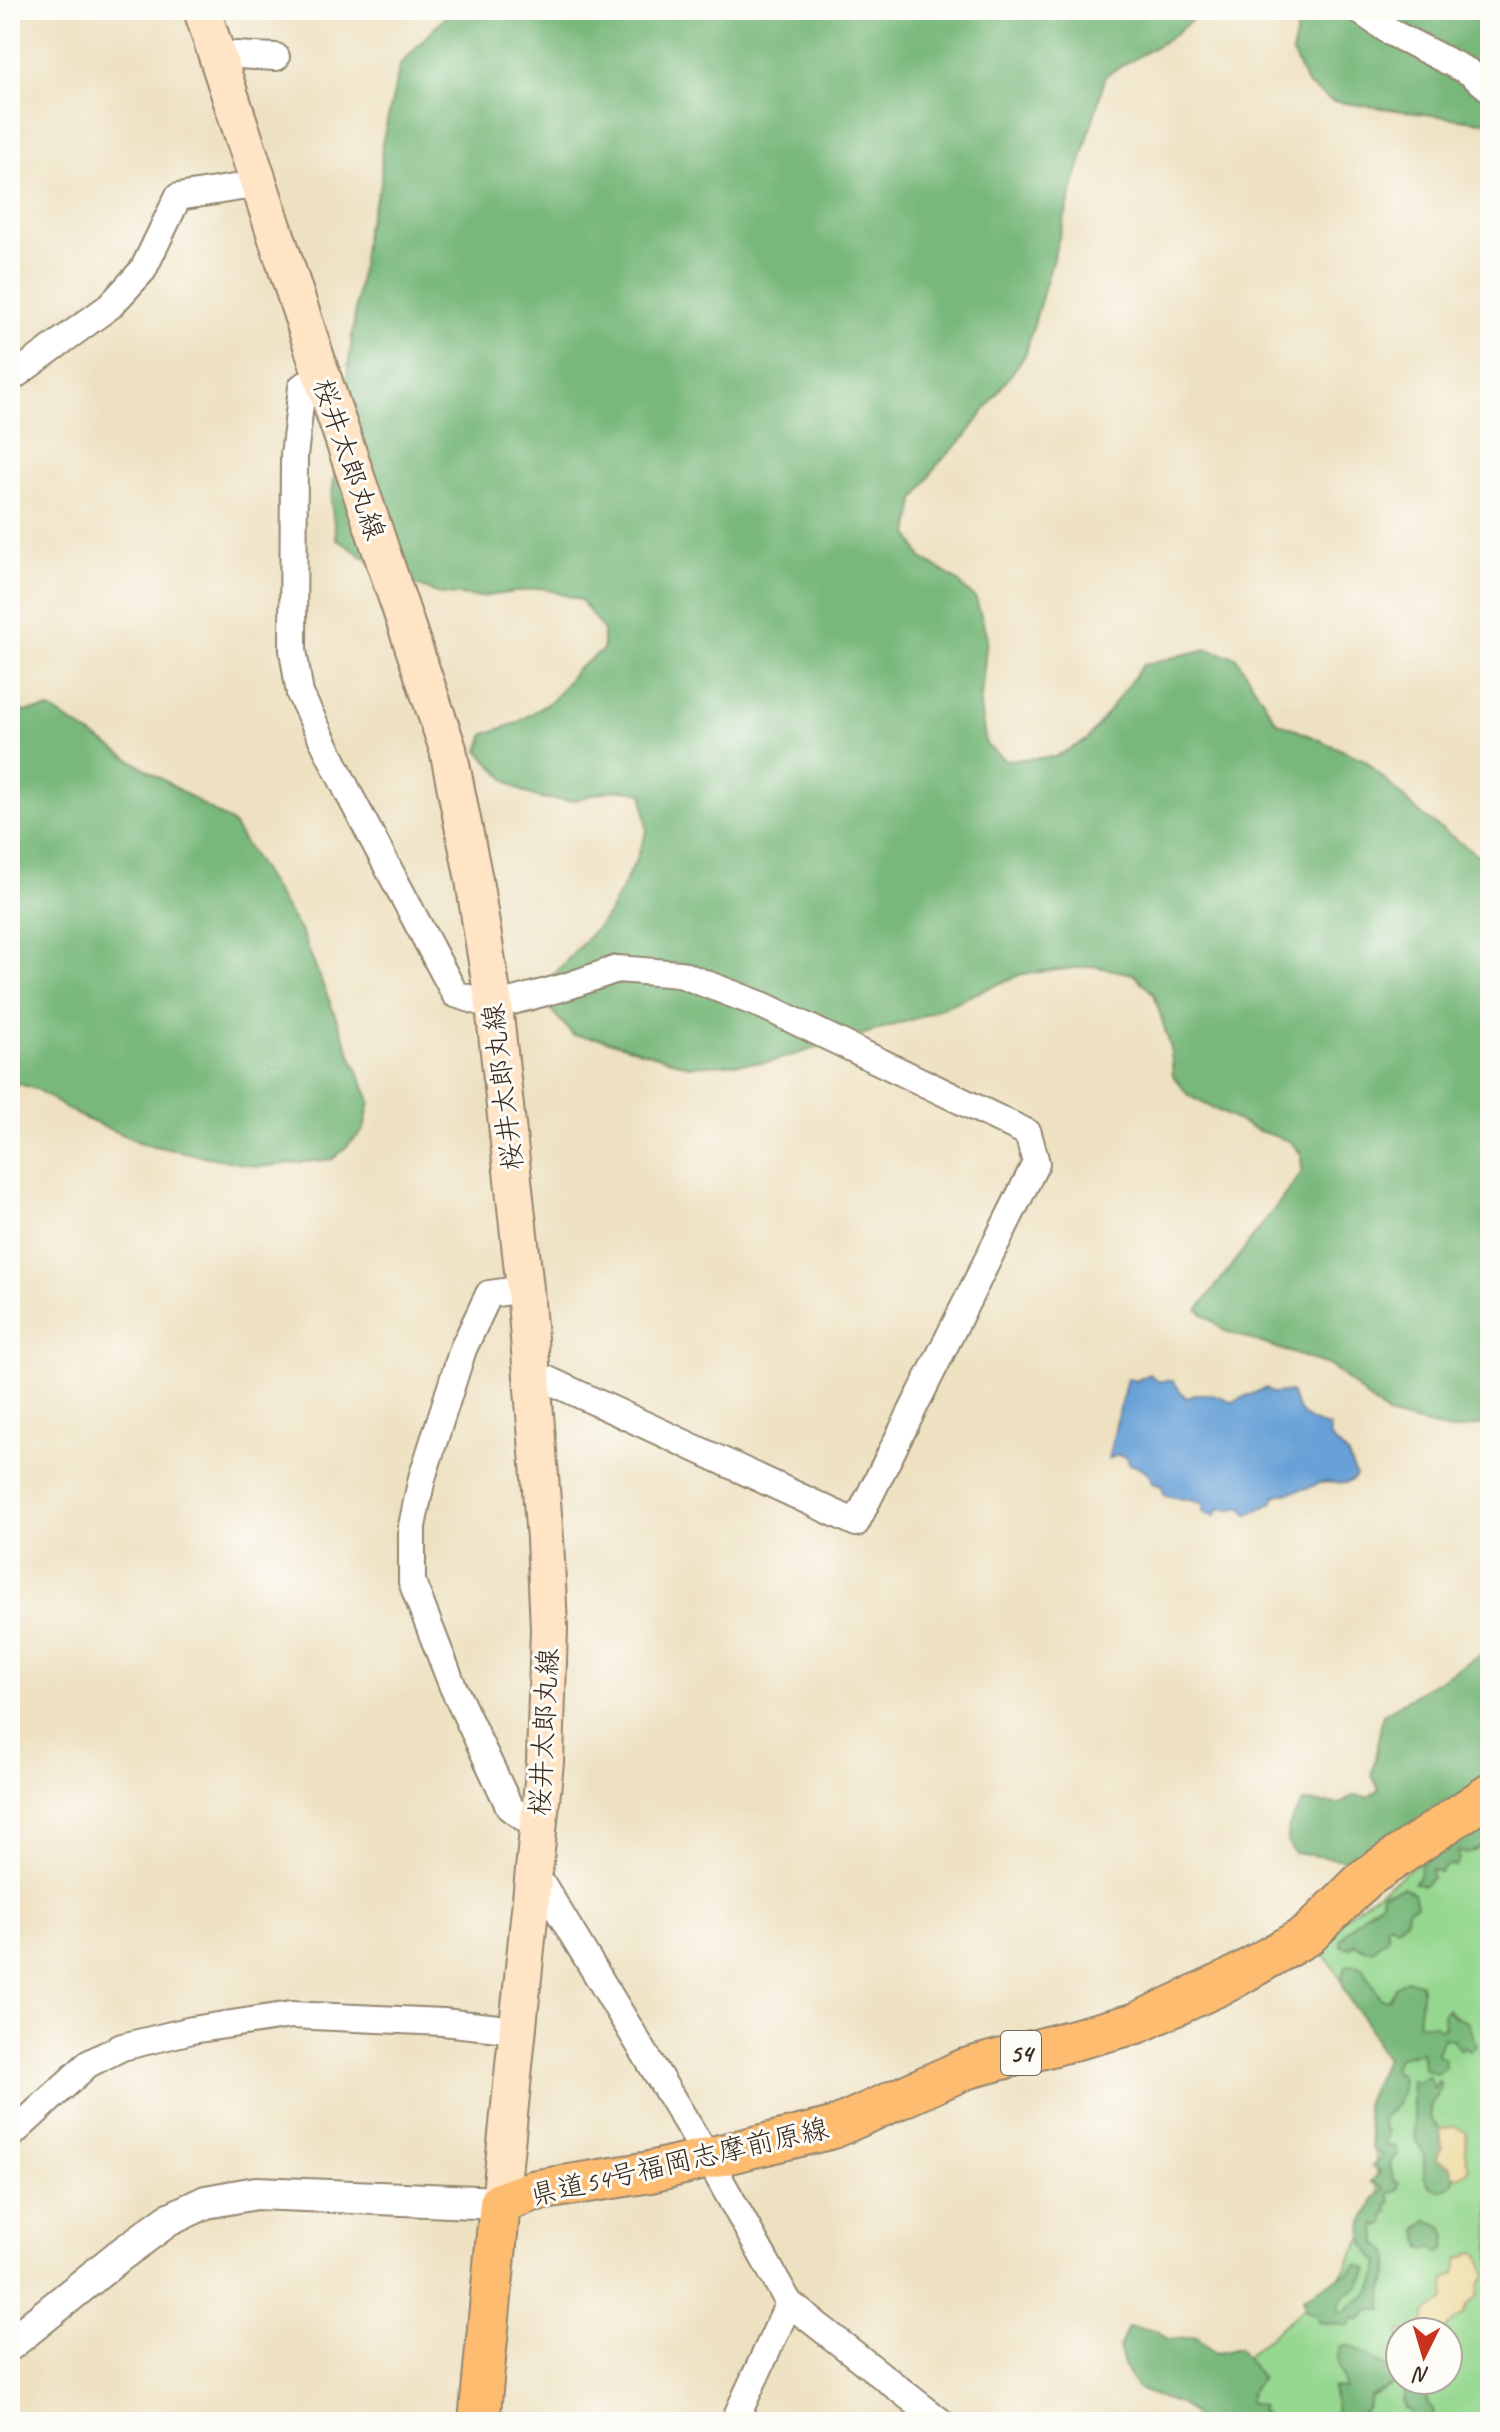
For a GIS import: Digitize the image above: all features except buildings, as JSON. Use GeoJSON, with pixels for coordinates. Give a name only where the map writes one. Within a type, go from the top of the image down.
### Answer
{"type":"FeatureCollection","features":[{"type":"Feature","properties":{"kind":"main road","name":"桜井太郎丸線"},"geometry":{"type":"LineString","coordinates":[[211,26],[259,184],[448,749],[474,880],[494,1006],[525,1289],[549,1628],[548,1719],[534,1884],[500,2203]]}},
{"type":"Feature","properties":{"kind":"main road","name":"県道54号福岡志摩前原線"},"geometry":{"type":"LineString","coordinates":[[500,2203],[532,2191],[650,2172],[833,2128],[965,2069],[1137,2023],[1215,1987],[1308,1935],[1366,1878],[1490,1794]]}},
{"type":"Feature","properties":{"kind":"main road"},"geometry":{"type":"LineString","coordinates":[[479,2422],[500,2203]]}},
{"type":"Feature","properties":{"kind":"street"},"geometry":{"type":"LineString","coordinates":[[1359,10],[1392,33],[1469,72],[1490,89]]}},
{"type":"Feature","properties":{"kind":"street"},"geometry":{"type":"LineString","coordinates":[[211,26],[276,57]]}},
{"type":"Feature","properties":{"kind":"street"},"geometry":{"type":"LineString","coordinates":[[10,379],[110,306],[135,279],[143,270],[178,197],[259,184]]}},
{"type":"Feature","properties":{"kind":"street"},"geometry":{"type":"LineString","coordinates":[[322,376],[302,387],[294,456],[293,650],[300,694],[455,994],[494,1006],[617,969],[680,974],[764,1006],[1028,1133],[1036,1163],[856,1523],[531,1372]]}},
{"type":"Feature","properties":{"kind":"street"},"geometry":{"type":"LineString","coordinates":[[525,1289],[489,1294],[463,1349],[422,1478],[412,1526],[412,1582],[453,1687],[510,1808],[538,1828]]}},
{"type":"Feature","properties":{"kind":"street"},"geometry":{"type":"LineString","coordinates":[[534,1884],[544,1887],[708,2158],[789,2303],[941,2422]]}},
{"type":"Feature","properties":{"kind":"street"},"geometry":{"type":"LineString","coordinates":[[10,2136],[88,2064],[122,2047],[192,2030],[291,2015],[443,2022],[517,2030]]}},
{"type":"Feature","properties":{"kind":"street"},"geometry":{"type":"LineString","coordinates":[[10,2344],[156,2229],[206,2202],[256,2193],[500,2203]]}},
{"type":"Feature","properties":{"kind":"street"},"geometry":{"type":"LineString","coordinates":[[734,2422],[789,2303]]}},
{"type":"Feature","properties":{"kind":"green space"},"geometry":{"type":"Polygon","coordinates":[[[451,10],[1204,10],[1170,38],[1106,75],[1025,355],[967,435],[936,466],[915,500],[909,534],[922,558],[955,579],[976,599],[987,637],[980,707],[986,745],[1005,760],[1055,757],[1087,740],[1143,665],[1207,649],[1236,657],[1276,721],[1365,760],[1419,813],[1490,864],[1490,1423],[1451,1431],[1387,1415],[1331,1366],[1225,1331],[1198,1310],[1302,1172],[1301,1154],[1290,1141],[1256,1130],[1189,1096],[1173,1076],[1171,1049],[1154,994],[1133,974],[1094,966],[1022,974],[917,1018],[770,1062],[689,1066],[602,1039],[573,1035],[546,1004],[551,978],[608,915],[636,860],[647,831],[643,793],[616,790],[569,801],[538,797],[510,783],[479,751],[485,734],[517,723],[554,699],[576,670],[603,650],[603,630],[581,600],[542,588],[480,597],[436,593],[382,570],[336,538],[331,502],[366,228],[381,183],[382,144],[400,65],[451,10]]]}},
{"type":"Feature","properties":{"kind":"green space"},"geometry":{"type":"Polygon","coordinates":[[[1314,10],[1490,10],[1490,123],[1331,101],[1307,84],[1292,53],[1299,23],[1314,10]]]}},
{"type":"Feature","properties":{"kind":"green space"},"geometry":{"type":"Polygon","coordinates":[[[50,709],[232,823],[302,934],[370,1101],[364,1130],[333,1159],[258,1167],[144,1144],[79,1116],[36,1089],[10,1081],[10,713],[50,709]]]}},
{"type":"Feature","properties":{"kind":"green space"},"geometry":{"type":"Polygon","coordinates":[[[1490,1649],[1490,1805],[1362,1862],[1294,1853],[1287,1833],[1303,1802],[1340,1804],[1355,1795],[1368,1797],[1379,1790],[1372,1775],[1383,1714],[1490,1649]]]}},
{"type":"Feature","properties":{"kind":"green space"},"geometry":{"type":"Polygon","coordinates":[[[1490,1810],[1490,2422],[1224,2422],[1237,2364],[1339,2278],[1379,2210],[1372,2102],[1395,2055],[1314,1940],[1490,1810]]]}},
{"type":"Feature","properties":{"kind":"green space"},"geometry":{"type":"Polygon","coordinates":[[[1484,1821],[1490,1821],[1490,1838],[1485,1838],[1484,1845],[1469,1853],[1458,1851],[1459,1859],[1455,1867],[1447,1865],[1440,1872],[1431,1869],[1432,1878],[1424,1885],[1414,1883],[1420,1865],[1466,1832],[1479,1831],[1484,1821]]]}},
{"type":"Feature","properties":{"kind":"green space"},"geometry":{"type":"Polygon","coordinates":[[[1403,1887],[1414,1893],[1417,1904],[1408,1909],[1407,1918],[1397,1928],[1390,1923],[1386,1927],[1388,1936],[1374,1949],[1367,1950],[1354,1944],[1351,1948],[1341,1946],[1340,1941],[1353,1925],[1381,1902],[1382,1893],[1403,1887]]]}},
{"type":"Feature","properties":{"kind":"green space"},"geometry":{"type":"Polygon","coordinates":[[[1356,1965],[1363,1969],[1381,1999],[1389,1999],[1397,1986],[1406,1980],[1420,1983],[1419,2024],[1435,2024],[1439,2029],[1445,2027],[1443,2014],[1447,2009],[1452,2015],[1467,2021],[1476,2046],[1469,2051],[1464,2046],[1460,2050],[1452,2040],[1443,2038],[1437,2053],[1445,2059],[1445,2068],[1436,2074],[1424,2069],[1421,2052],[1399,2057],[1393,2068],[1396,2074],[1400,2073],[1401,2093],[1396,2104],[1382,2118],[1384,2129],[1388,2131],[1385,2143],[1389,2147],[1394,2146],[1397,2155],[1390,2163],[1393,2180],[1399,2183],[1397,2191],[1389,2193],[1391,2203],[1387,2206],[1389,2212],[1385,2214],[1384,2223],[1381,2226],[1376,2224],[1377,2244],[1390,2256],[1383,2310],[1370,2310],[1359,2320],[1353,2318],[1348,2326],[1319,2322],[1315,2314],[1307,2312],[1303,2298],[1356,2265],[1368,2269],[1359,2287],[1342,2299],[1338,2312],[1347,2310],[1370,2292],[1380,2263],[1369,2251],[1363,2235],[1363,2223],[1373,2199],[1384,2189],[1371,2182],[1380,2172],[1372,2166],[1383,2156],[1372,2150],[1365,2104],[1386,2058],[1344,1990],[1346,1966],[1356,1965]]]}},
{"type":"Feature","properties":{"kind":"green space"},"geometry":{"type":"Polygon","coordinates":[[[1428,2076],[1434,2088],[1438,2081],[1441,2086],[1430,2115],[1444,2134],[1455,2167],[1453,2182],[1439,2191],[1429,2185],[1424,2176],[1424,2155],[1415,2138],[1411,2080],[1418,2082],[1428,2076]]]}},
{"type":"Feature","properties":{"kind":"green space"},"geometry":{"type":"Polygon","coordinates":[[[1428,2220],[1443,2227],[1447,2236],[1445,2248],[1439,2252],[1432,2247],[1427,2250],[1422,2248],[1418,2229],[1428,2220]]]}},
{"type":"Feature","properties":{"kind":"green space"},"geometry":{"type":"Polygon","coordinates":[[[1128,2327],[1156,2330],[1166,2340],[1197,2337],[1215,2354],[1239,2348],[1261,2378],[1252,2390],[1249,2402],[1262,2406],[1260,2411],[1268,2422],[1257,2422],[1255,2419],[1250,2422],[1197,2422],[1177,2403],[1141,2390],[1129,2376],[1119,2348],[1128,2327]]]}},
{"type":"Feature","properties":{"kind":"green space"},"geometry":{"type":"Polygon","coordinates":[[[1352,2346],[1384,2365],[1384,2389],[1370,2396],[1368,2407],[1359,2419],[1343,2420],[1337,2414],[1332,2388],[1345,2389],[1338,2364],[1340,2347],[1352,2346]]]}},
{"type":"Feature","properties":{"kind":"green space"},"geometry":{"type":"Polygon","coordinates":[[[1404,2396],[1427,2396],[1427,2403],[1434,2409],[1433,2422],[1410,2422],[1410,2411],[1403,2401],[1404,2396]]]}},
{"type":"Feature","properties":{"kind":"sand"},"geometry":{"type":"Polygon","coordinates":[[[1455,2126],[1467,2133],[1465,2151],[1469,2170],[1460,2177],[1453,2175],[1451,2167],[1438,2161],[1437,2157],[1442,2147],[1440,2130],[1455,2126]]]}},
{"type":"Feature","properties":{"kind":"sand"},"geometry":{"type":"Polygon","coordinates":[[[1473,2252],[1478,2253],[1486,2274],[1479,2285],[1478,2296],[1461,2316],[1425,2316],[1426,2312],[1445,2299],[1446,2278],[1456,2273],[1458,2260],[1473,2252]]]}},
{"type":"Feature","properties":{"kind":"water"},"geometry":{"type":"Polygon","coordinates":[[[1149,1374],[1158,1381],[1173,1381],[1186,1398],[1210,1394],[1233,1402],[1266,1388],[1271,1393],[1291,1392],[1304,1416],[1329,1427],[1330,1437],[1347,1454],[1356,1476],[1343,1483],[1320,1483],[1275,1496],[1272,1503],[1248,1515],[1241,1507],[1229,1510],[1219,1508],[1215,1516],[1203,1512],[1203,1503],[1164,1495],[1162,1486],[1152,1483],[1149,1475],[1138,1466],[1129,1464],[1127,1457],[1118,1455],[1108,1459],[1127,1378],[1136,1381],[1149,1374]]]}}]}
